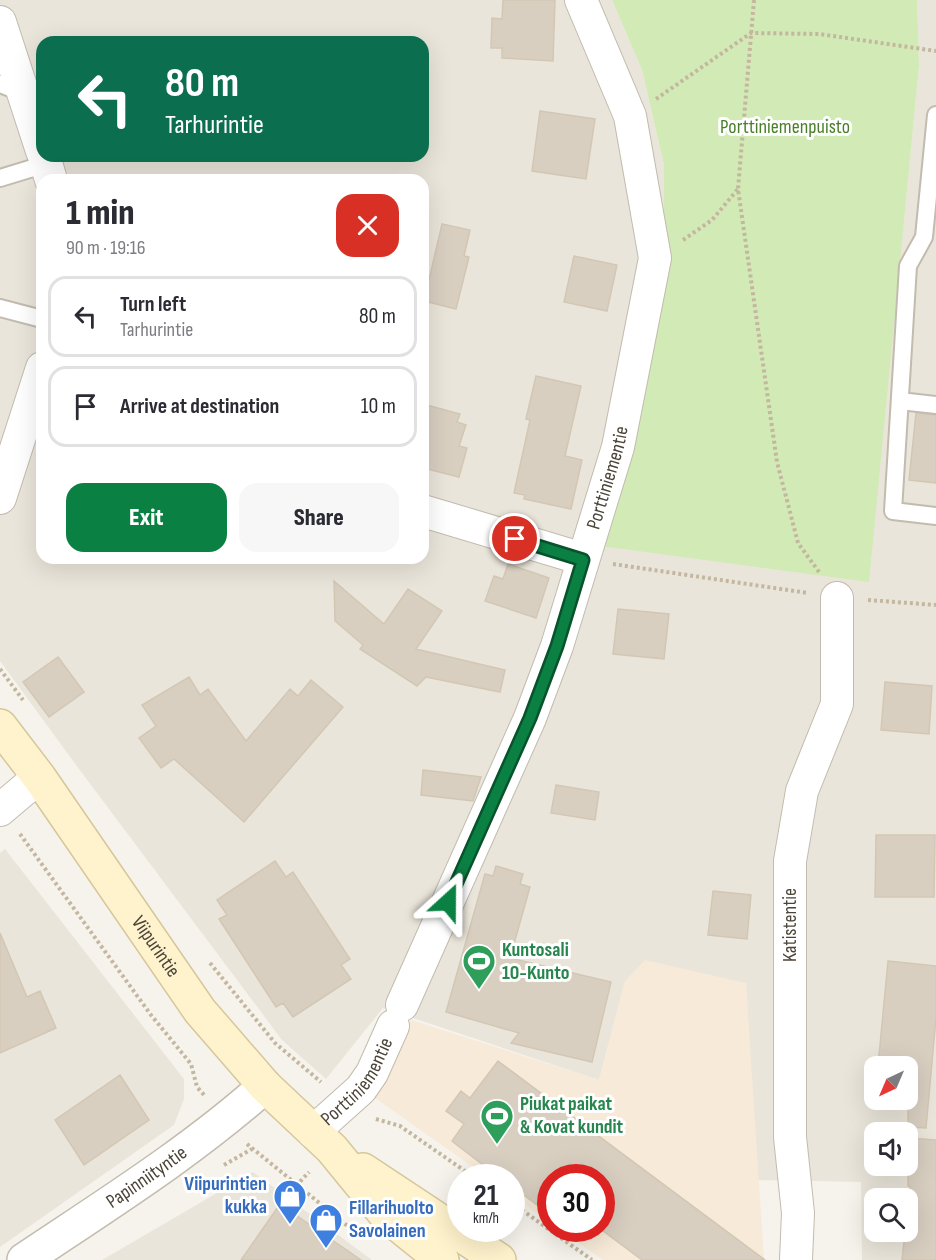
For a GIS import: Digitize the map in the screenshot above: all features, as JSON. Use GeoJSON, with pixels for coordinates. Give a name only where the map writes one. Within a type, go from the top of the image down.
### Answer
{"type":"FeatureCollection","features":[{"type":"Feature","properties":{"kind":"main road","name":"Viipurintie"},"geometry":{"type":"LineString","coordinates":[[0,726],[39,777],[200,1011],[265,1086],[322,1140],[386,1215],[442,1260]]}},
{"type":"Feature","properties":{"kind":"main road","name":"Viipurintie"},"geometry":{"type":"LineString","coordinates":[[322,1140],[499,1260]]}},
{"type":"Feature","properties":{"kind":"street","name":"Porttiniementie"},"geometry":{"type":"LineString","coordinates":[[322,1140],[346,1104],[372,1073],[530,718],[557,646],[618,447],[655,258],[630,116],[581,0]]}},
{"type":"Feature","properties":{"kind":"street"},"geometry":{"type":"LineString","coordinates":[[0,22],[12,89],[36,141]]}},
{"type":"Feature","properties":{"kind":"street"},"geometry":{"type":"LineString","coordinates":[[0,498],[36,398]]}},
{"type":"Feature","properties":{"kind":"street"},"geometry":{"type":"LineString","coordinates":[[429,513],[583,560]]}},
{"type":"Feature","properties":{"kind":"street","name":"Katistentie"},"geometry":{"type":"LineString","coordinates":[[796,1260],[798,1213],[790,1137],[789,861],[801,791],[837,704],[837,598]]}},
{"type":"Feature","properties":{"kind":"street"},"geometry":{"type":"LineString","coordinates":[[1,809],[39,777]]}},
{"type":"Feature","properties":{"kind":"street","name":"Papinniityntie"},"geometry":{"type":"LineString","coordinates":[[24,1260],[226,1120],[265,1086]]}},
{"type":"Feature","properties":{"kind":"lane"},"geometry":{"type":"LineString","coordinates":[[936,115],[924,237],[908,266],[893,511],[936,516]]}},
{"type":"Feature","properties":{"kind":"lane"},"geometry":{"type":"LineString","coordinates":[[0,178],[46,163]]}},
{"type":"Feature","properties":{"kind":"lane"},"geometry":{"type":"LineString","coordinates":[[0,308],[36,317]]}},
{"type":"Feature","properties":{"kind":"lane"},"geometry":{"type":"LineString","coordinates":[[900,401],[936,405]]}},
{"type":"Feature","properties":{"kind":"path"},"geometry":{"type":"LineString","coordinates":[[754,0],[738,189],[777,462],[798,543],[837,598]]}},
{"type":"Feature","properties":{"kind":"path"},"geometry":{"type":"LineString","coordinates":[[630,116],[751,33],[819,34],[936,51]]}},
{"type":"Feature","properties":{"kind":"path"},"geometry":{"type":"LineString","coordinates":[[655,258],[712,220],[738,189]]}},
{"type":"Feature","properties":{"kind":"path"},"geometry":{"type":"LineString","coordinates":[[583,560],[837,598],[936,605]]}},
{"type":"Feature","properties":{"kind":"path"},"geometry":{"type":"LineString","coordinates":[[1,809],[151,1016],[191,1064],[197,1087],[252,1149],[360,1236]]}},
{"type":"Feature","properties":{"kind":"path"},"geometry":{"type":"LineString","coordinates":[[256,1021],[275,1043],[346,1104],[364,1116],[400,1126],[455,1164]]}},
{"type":"Feature","properties":{"kind":"path"},"geometry":{"type":"LineString","coordinates":[[525,1212],[592,1260]]}},
{"type":"Feature","properties":{"kind":"shaded area"},"geometry":{"type":"Polygon","coordinates":[[[0,0],[612,0],[642,70],[664,165],[664,294],[868,582],[919,66],[917,0],[936,0],[936,1260],[862,1260],[861,1182],[757,1180],[746,983],[625,982],[599,1080],[383,1008],[326,1079],[282,1040],[0,661],[0,0]]]}},
{"type":"Feature","properties":{"kind":"shaded area"},"geometry":{"type":"Polygon","coordinates":[[[5,849],[184,1079],[184,1099],[174,1125],[0,1247],[0,853],[5,849]]]}},
{"type":"Feature","properties":{"kind":"shaded area"},"geometry":{"type":"Polygon","coordinates":[[[645,960],[746,983],[764,1260],[603,1260],[577,1242],[615,1242],[615,1164],[537,1164],[537,1213],[525,1205],[525,1164],[469,1164],[375,1098],[411,1020],[599,1080],[625,981],[645,960]]]}},
{"type":"Feature","properties":{"kind":"shaded area"},"geometry":{"type":"Polygon","coordinates":[[[253,1172],[372,1260],[102,1260],[253,1172]]]}},
{"type":"Feature","properties":{"kind":"green space","name":"Porttiniemenpuisto"},"geometry":{"type":"Polygon","coordinates":[[[612,0],[917,0],[919,66],[869,582],[601,546],[664,294],[664,165],[642,70],[612,0]]]}},
{"type":"Feature","properties":{"kind":"building"},"geometry":{"type":"Polygon","coordinates":[[[503,0],[555,0],[553,61],[502,58],[502,48],[491,48],[492,18],[502,19],[503,0]]]}},
{"type":"Feature","properties":{"kind":"building"},"geometry":{"type":"Polygon","coordinates":[[[540,111],[595,119],[586,179],[532,171],[540,111]]]}},
{"type":"Feature","properties":{"kind":"building"},"geometry":{"type":"Polygon","coordinates":[[[442,224],[470,230],[464,256],[469,257],[456,309],[429,302],[429,280],[442,224]]]}},
{"type":"Feature","properties":{"kind":"building"},"geometry":{"type":"Polygon","coordinates":[[[574,256],[617,265],[607,311],[564,302],[574,256]]]}},
{"type":"Feature","properties":{"kind":"building"},"geometry":{"type":"Polygon","coordinates":[[[536,376],[581,386],[565,456],[582,460],[571,509],[524,499],[525,495],[514,493],[530,420],[526,419],[536,376]]]}},
{"type":"Feature","properties":{"kind":"building"},"geometry":{"type":"Polygon","coordinates":[[[429,406],[460,414],[457,422],[466,425],[459,446],[467,448],[459,477],[429,470],[429,406]]]}},
{"type":"Feature","properties":{"kind":"building"},"geometry":{"type":"Polygon","coordinates":[[[916,413],[936,415],[936,483],[909,480],[916,413]]]}},
{"type":"Feature","properties":{"kind":"building"},"geometry":{"type":"Polygon","coordinates":[[[508,564],[549,578],[536,618],[485,601],[494,576],[503,579],[508,564]]]}},
{"type":"Feature","properties":{"kind":"building"},"geometry":{"type":"Polygon","coordinates":[[[334,581],[384,624],[408,589],[442,611],[416,649],[505,670],[500,692],[426,677],[417,686],[360,649],[363,645],[335,621],[334,581]]]}},
{"type":"Feature","properties":{"kind":"building"},"geometry":{"type":"Polygon","coordinates":[[[618,609],[669,614],[664,659],[613,654],[618,609]]]}},
{"type":"Feature","properties":{"kind":"building"},"geometry":{"type":"Polygon","coordinates":[[[58,657],[84,692],[49,717],[23,682],[58,657]]]}},
{"type":"Feature","properties":{"kind":"building"},"geometry":{"type":"Polygon","coordinates":[[[189,677],[200,695],[208,689],[246,741],[290,689],[298,696],[311,680],[343,707],[244,822],[174,759],[161,768],[139,738],[156,726],[142,705],[189,677]]]}},
{"type":"Feature","properties":{"kind":"building"},"geometry":{"type":"Polygon","coordinates":[[[885,682],[932,686],[929,734],[881,730],[885,682]]]}},
{"type":"Feature","properties":{"kind":"building"},"geometry":{"type":"Polygon","coordinates":[[[423,770],[481,777],[473,801],[421,795],[423,770]]]}},
{"type":"Feature","properties":{"kind":"building"},"geometry":{"type":"Polygon","coordinates":[[[556,785],[599,792],[595,820],[551,813],[556,785]]]}},
{"type":"Feature","properties":{"kind":"building"},"geometry":{"type":"Polygon","coordinates":[[[876,835],[935,835],[934,897],[875,897],[876,835]]]}},
{"type":"Feature","properties":{"kind":"building"},"geometry":{"type":"Polygon","coordinates":[[[275,861],[286,877],[293,872],[350,959],[341,965],[351,979],[293,1017],[283,1003],[276,1007],[219,919],[227,915],[217,900],[275,861]]]}},
{"type":"Feature","properties":{"kind":"building"},"geometry":{"type":"Polygon","coordinates":[[[496,866],[523,874],[520,884],[530,887],[510,958],[611,982],[592,1062],[511,1043],[519,1033],[446,1012],[485,874],[493,876],[496,866]]]}},
{"type":"Feature","properties":{"kind":"building"},"geometry":{"type":"Polygon","coordinates":[[[713,891],[751,895],[747,939],[708,935],[713,891]]]}},
{"type":"Feature","properties":{"kind":"building"},"geometry":{"type":"Polygon","coordinates":[[[0,933],[27,997],[40,991],[56,1028],[0,1053],[0,933]]]}},
{"type":"Feature","properties":{"kind":"building"},"geometry":{"type":"Polygon","coordinates":[[[888,961],[936,966],[936,1018],[926,1128],[918,1128],[918,1122],[908,1122],[908,1110],[918,1110],[918,1056],[879,1056],[888,961]]]}},
{"type":"Feature","properties":{"kind":"building"},"geometry":{"type":"Polygon","coordinates":[[[498,1061],[765,1260],[642,1260],[615,1240],[615,1164],[537,1164],[537,1205],[525,1196],[525,1164],[482,1164],[452,1141],[464,1124],[446,1111],[461,1091],[470,1098],[498,1061]]]}},
{"type":"Feature","properties":{"kind":"building"},"geometry":{"type":"Polygon","coordinates":[[[120,1075],[149,1120],[84,1165],[55,1120],[120,1075]]]}},
{"type":"Feature","properties":{"kind":"building"},"geometry":{"type":"Polygon","coordinates":[[[918,1139],[936,1140],[936,1260],[902,1260],[904,1242],[918,1242],[918,1188],[908,1186],[908,1176],[918,1176],[918,1139]]]}},
{"type":"Feature","properties":{"kind":"building"},"geometry":{"type":"Polygon","coordinates":[[[280,1204],[361,1260],[241,1260],[280,1204]]]}},
{"type":"Feature","properties":{"kind":"place","name":"Kuntosali 10-Kunto"},"geometry":{"type":"Point","coordinates":[479,990]}},
{"type":"Feature","properties":{"kind":"place","name":"Piukat paikat & Kovat kundit"},"geometry":{"type":"Point","coordinates":[497,1145]}},
{"type":"Feature","properties":{"kind":"place","name":"Viipurintien kukka"},"geometry":{"type":"Point","coordinates":[290,1225]}},
{"type":"Feature","properties":{"kind":"place","name":"Fillarihuolto Savolainen"},"geometry":{"type":"Point","coordinates":[326,1249]}},
{"type":"Feature","properties":{"kind":"route"},"geometry":{"type":"LineString","coordinates":[[448,902],[530,718],[557,646],[583,560],[515,539]]}}]}
